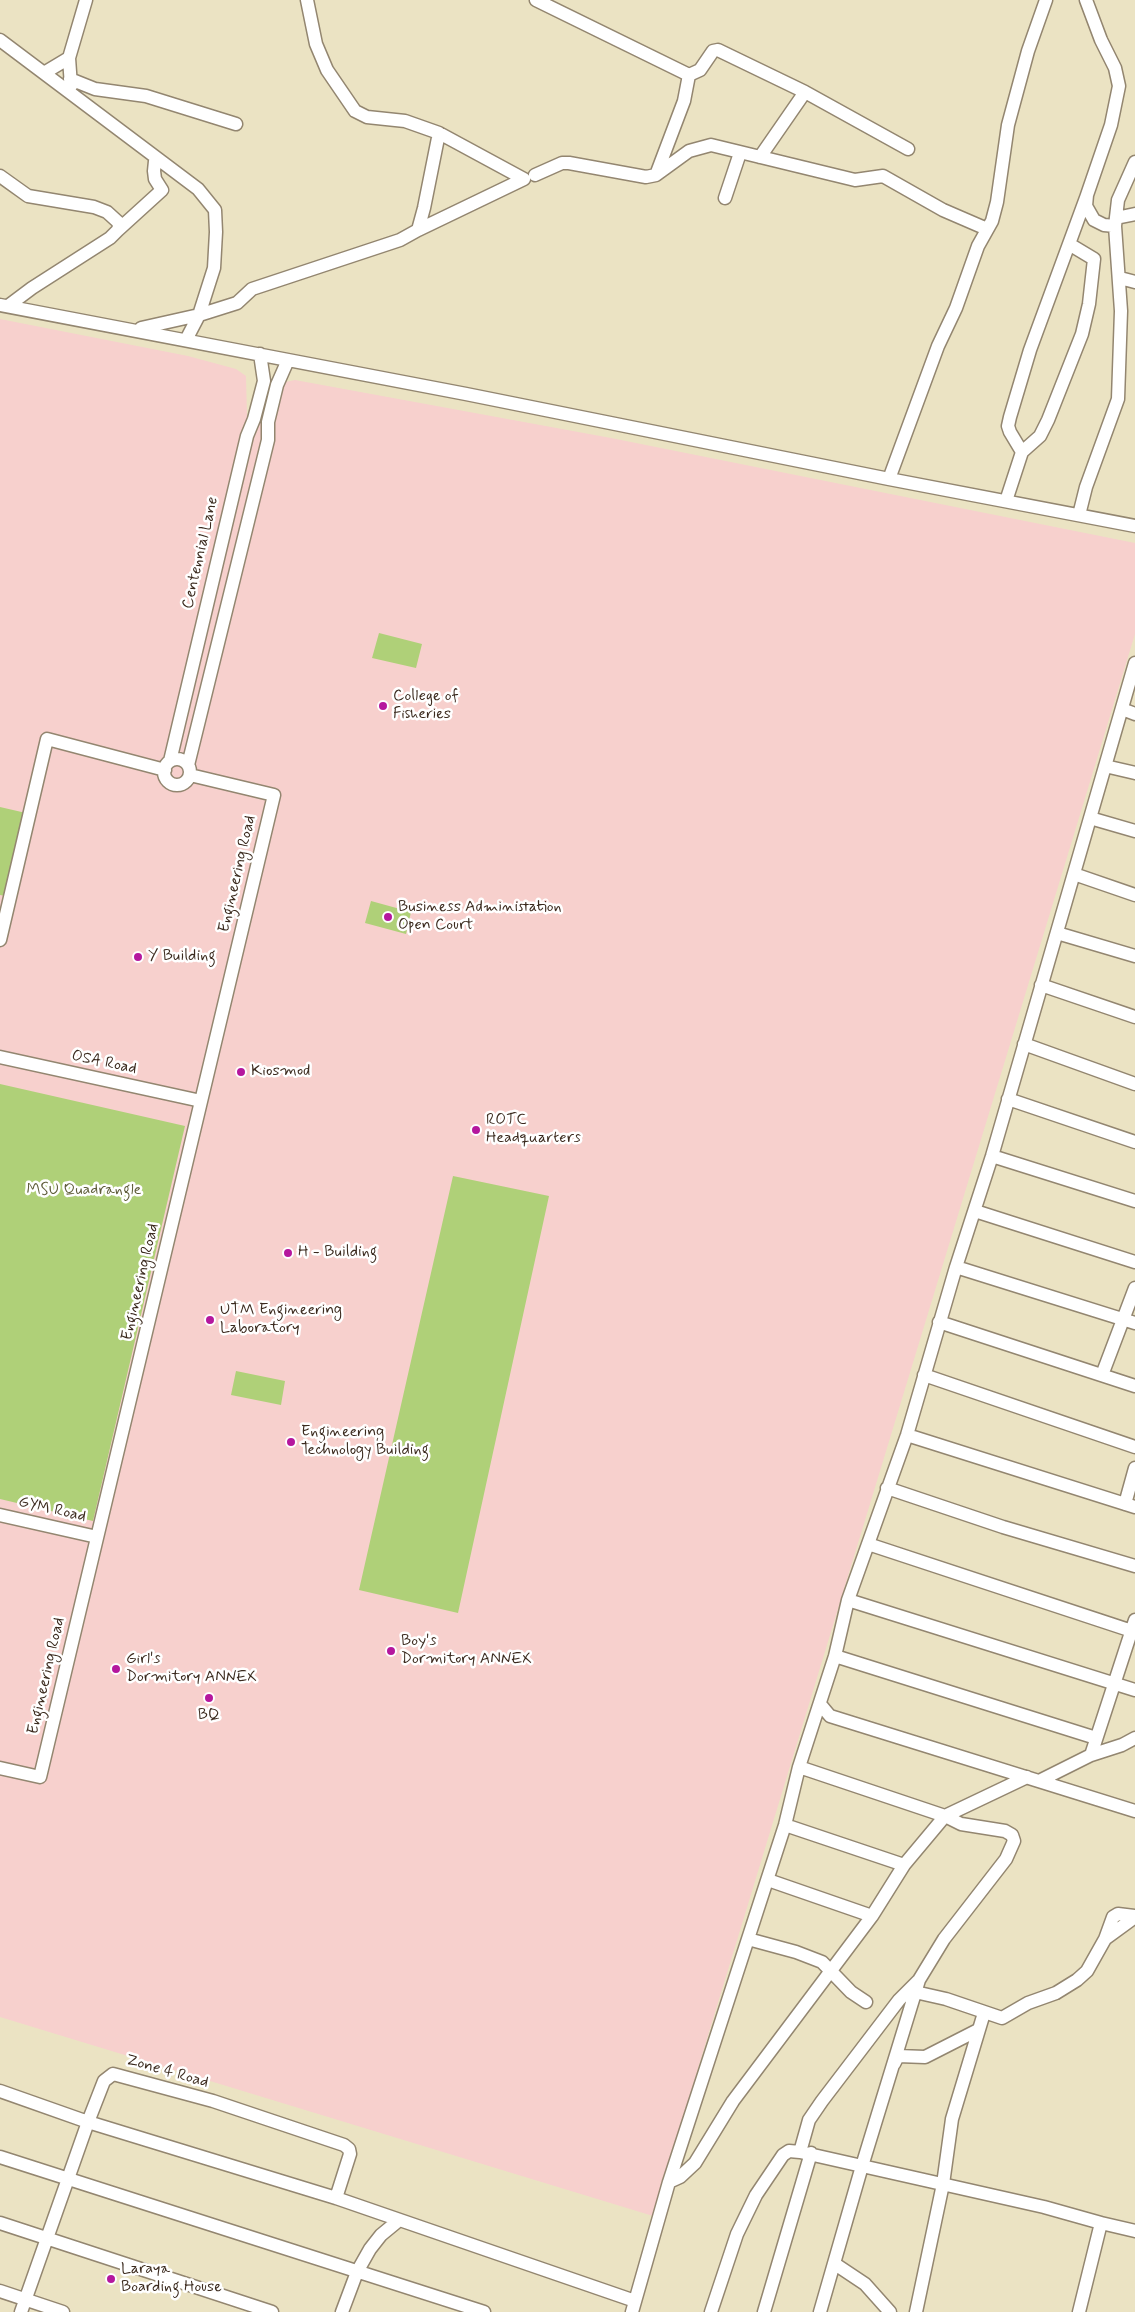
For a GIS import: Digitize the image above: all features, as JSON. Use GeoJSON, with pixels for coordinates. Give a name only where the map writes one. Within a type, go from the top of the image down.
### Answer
{"type":"FeatureCollection","features":[{"type":"Feature","properties":{"kind":"street"},"geometry":{"type":"LineString","coordinates":[[71,94],[69,58],[86,0]]}},
{"type":"Feature","properties":{"kind":"street"},"geometry":{"type":"LineString","coordinates":[[136,330],[199,316],[237,303],[252,289],[400,240],[524,180],[438,133],[405,121],[367,117],[355,110],[327,70],[316,44],[307,0]]}},
{"type":"Feature","properties":{"kind":"street"},"geometry":{"type":"LineString","coordinates":[[536,0],[689,75]]}},
{"type":"Feature","properties":{"kind":"street"},"geometry":{"type":"LineString","coordinates":[[890,479],[938,346],[956,308],[971,264],[992,221],[997,202],[1008,125],[1028,51],[1046,0]]}},
{"type":"Feature","properties":{"kind":"street"},"geometry":{"type":"LineString","coordinates":[[1022,452],[1008,426],[1030,350],[1111,125],[1119,86],[1115,68],[1101,40],[1086,0]]}},
{"type":"Feature","properties":{"kind":"street"},"geometry":{"type":"LineString","coordinates":[[0,40],[198,189],[215,210],[214,268],[199,316],[186,340]]}},
{"type":"Feature","properties":{"kind":"street"},"geometry":{"type":"LineString","coordinates":[[689,75],[700,70],[713,51],[718,50],[805,92],[908,149]]}},
{"type":"Feature","properties":{"kind":"street"},"geometry":{"type":"LineString","coordinates":[[44,73],[69,58]]}},
{"type":"Feature","properties":{"kind":"street"},"geometry":{"type":"LineString","coordinates":[[656,175],[684,101],[689,75]]}},
{"type":"Feature","properties":{"kind":"street"},"geometry":{"type":"LineString","coordinates":[[70,79],[95,90],[146,96],[236,124]]}},
{"type":"Feature","properties":{"kind":"street"},"geometry":{"type":"LineString","coordinates":[[760,156],[805,92]]}},
{"type":"Feature","properties":{"kind":"street"},"geometry":{"type":"LineString","coordinates":[[418,230],[438,133]]}},
{"type":"Feature","properties":{"kind":"street"},"geometry":{"type":"LineString","coordinates":[[535,175],[562,163],[569,163],[646,177],[656,175],[677,159],[698,147],[711,145],[760,156],[811,172],[855,180],[883,176],[943,210],[987,229]]}},
{"type":"Feature","properties":{"kind":"street"},"geometry":{"type":"LineString","coordinates":[[725,198],[740,153]]}},
{"type":"Feature","properties":{"kind":"street"},"geometry":{"type":"LineString","coordinates":[[4,306],[118,230],[162,190],[154,171],[155,161],[158,158]]}},
{"type":"Feature","properties":{"kind":"street"},"geometry":{"type":"LineString","coordinates":[[1079,515],[1086,487],[1118,399],[1121,311],[1115,222],[1118,200],[1135,162]]}},
{"type":"Feature","properties":{"kind":"street"},"geometry":{"type":"LineString","coordinates":[[0,176],[28,196],[94,207],[107,212],[118,222],[118,230]]}},
{"type":"Feature","properties":{"kind":"street"},"geometry":{"type":"LineString","coordinates":[[1086,195],[1086,206],[1094,220],[1104,226],[1135,214]]}},
{"type":"Feature","properties":{"kind":"street"},"geometry":{"type":"LineString","coordinates":[[1006,501],[1022,452],[1040,436],[1048,420],[1082,334],[1090,304],[1094,259],[1069,244]]}},
{"type":"Feature","properties":{"kind":"street"},"geometry":{"type":"LineString","coordinates":[[1120,278],[1135,282]]}},
{"type":"Feature","properties":{"kind":"street"},"geometry":{"type":"LineString","coordinates":[[4,306],[466,394],[1135,526]]}},
{"type":"Feature","properties":{"kind":"street","name":"Centennial Lane"},"geometry":{"type":"LineString","coordinates":[[167,766],[231,497],[264,381],[260,354]]}},
{"type":"Feature","properties":{"kind":"street"},"geometry":{"type":"LineString","coordinates":[[167,766],[166,780],[177,785],[184,783],[189,770],[230,592],[268,440],[268,422],[277,385],[288,360]]}},
{"type":"Feature","properties":{"kind":"street"},"geometry":{"type":"LineString","coordinates":[[264,381],[277,385]]}},
{"type":"Feature","properties":{"kind":"street"},"geometry":{"type":"LineString","coordinates":[[259,403],[272,406]]}},
{"type":"Feature","properties":{"kind":"street"},"geometry":{"type":"LineString","coordinates":[[247,436],[268,440]]}},
{"type":"Feature","properties":{"kind":"street"},"geometry":{"type":"LineString","coordinates":[[231,497],[253,502]]}},
{"type":"Feature","properties":{"kind":"street"},"geometry":{"type":"LineString","coordinates":[[210,586],[230,592]]}},
{"type":"Feature","properties":{"kind":"street"},"geometry":{"type":"LineString","coordinates":[[0,2092],[88,2122],[336,2198],[633,2306],[669,2182],[785,1825],[799,1767],[835,1656],[848,1600],[907,1435],[939,1322],[992,1156],[1135,663]]}},
{"type":"Feature","properties":{"kind":"street"},"geometry":{"type":"LineString","coordinates":[[191,668],[211,672]]}},
{"type":"Feature","properties":{"kind":"street"},"geometry":{"type":"LineString","coordinates":[[1122,709],[1135,714]]}},
{"type":"Feature","properties":{"kind":"street"},"geometry":{"type":"LineString","coordinates":[[0,940],[47,739],[167,766],[182,760],[189,770]]}},
{"type":"Feature","properties":{"kind":"street"},"geometry":{"type":"LineString","coordinates":[[1105,766],[1135,773]]}},
{"type":"Feature","properties":{"kind":"street","name":"Engineering Road"},"geometry":{"type":"LineString","coordinates":[[0,1768],[40,1777],[274,795],[189,770]]}},
{"type":"Feature","properties":{"kind":"street"},"geometry":{"type":"LineString","coordinates":[[1090,818],[1135,831]]}},
{"type":"Feature","properties":{"kind":"street"},"geometry":{"type":"LineString","coordinates":[[1074,874],[1135,895]]}},
{"type":"Feature","properties":{"kind":"street"},"geometry":{"type":"LineString","coordinates":[[1057,933],[1135,956]]}},
{"type":"Feature","properties":{"kind":"street"},"geometry":{"type":"LineString","coordinates":[[1042,985],[1135,1017]]}},
{"type":"Feature","properties":{"kind":"street"},"geometry":{"type":"LineString","coordinates":[[1024,1044],[1135,1084]]}},
{"type":"Feature","properties":{"kind":"street","name":"OSA Road"},"geometry":{"type":"LineString","coordinates":[[0,1057],[201,1101]]}},
{"type":"Feature","properties":{"kind":"street"},"geometry":{"type":"LineString","coordinates":[[1008,1099],[1135,1142]]}},
{"type":"Feature","properties":{"kind":"street"},"geometry":{"type":"LineString","coordinates":[[992,1156],[1135,1201]]}},
{"type":"Feature","properties":{"kind":"street"},"geometry":{"type":"LineString","coordinates":[[974,1211],[1135,1262]]}},
{"type":"Feature","properties":{"kind":"street"},"geometry":{"type":"LineString","coordinates":[[956,1267],[1130,1321]]}},
{"type":"Feature","properties":{"kind":"street"},"geometry":{"type":"LineString","coordinates":[[1102,1375],[1130,1321],[1135,1288]]}},
{"type":"Feature","properties":{"kind":"street"},"geometry":{"type":"LineString","coordinates":[[939,1322],[1135,1386]]}},
{"type":"Feature","properties":{"kind":"street"},"geometry":{"type":"LineString","coordinates":[[924,1375],[1135,1447]]}},
{"type":"Feature","properties":{"kind":"street"},"geometry":{"type":"LineString","coordinates":[[907,1435],[1130,1506],[1135,1468]]}},
{"type":"Feature","properties":{"kind":"street"},"geometry":{"type":"LineString","coordinates":[[887,1488],[1003,1527],[1135,1566]]}},
{"type":"Feature","properties":{"kind":"street","name":"GYM Road"},"geometry":{"type":"LineString","coordinates":[[0,1515],[97,1537]]}},
{"type":"Feature","properties":{"kind":"street"},"geometry":{"type":"LineString","coordinates":[[868,1544],[1134,1628],[1091,1755]]}},
{"type":"Feature","properties":{"kind":"street"},"geometry":{"type":"LineString","coordinates":[[848,1600],[1135,1690]]}},
{"type":"Feature","properties":{"kind":"street"},"geometry":{"type":"LineString","coordinates":[[835,1656],[1096,1738]]}},
{"type":"Feature","properties":{"kind":"street"},"geometry":{"type":"LineString","coordinates":[[820,1704],[830,1716],[1135,1811]]}},
{"type":"Feature","properties":{"kind":"street"},"geometry":{"type":"LineString","coordinates":[[814,1721],[830,1716]]}},
{"type":"Feature","properties":{"kind":"street"},"geometry":{"type":"LineString","coordinates":[[669,2182],[686,2173],[695,2163],[733,2101],[830,1969],[872,1916],[904,1865],[945,1816],[1091,1755],[1129,1747],[1135,1738]]}},
{"type":"Feature","properties":{"kind":"street"},"geometry":{"type":"LineString","coordinates":[[799,1767],[945,1816],[962,1824],[1009,1834],[1013,1837],[1014,1844],[991,1879],[944,1939],[917,1986],[820,2312]]}},
{"type":"Feature","properties":{"kind":"street"},"geometry":{"type":"LineString","coordinates":[[785,1825],[904,1865]]}},
{"type":"Feature","properties":{"kind":"street"},"geometry":{"type":"LineString","coordinates":[[768,1880],[872,1916]]}},
{"type":"Feature","properties":{"kind":"street"},"geometry":{"type":"LineString","coordinates":[[892,2068],[898,2056],[925,2057],[976,2034],[1028,2003],[1056,1992],[1077,1980],[1087,1970],[1105,1939],[1135,1917]]}},
{"type":"Feature","properties":{"kind":"street"},"geometry":{"type":"LineString","coordinates":[[748,1940],[815,1959],[830,1969],[851,1992],[866,2002]]}},
{"type":"Feature","properties":{"kind":"street"},"geometry":{"type":"LineString","coordinates":[[917,1986],[946,1999],[1002,2018]]}},
{"type":"Feature","properties":{"kind":"street"},"geometry":{"type":"LineString","coordinates":[[764,2312],[806,2152],[810,2120],[822,2101],[899,2000],[917,1986]]}},
{"type":"Feature","properties":{"kind":"street"},"geometry":{"type":"LineString","coordinates":[[916,2312],[943,2184],[952,2119],[976,2034],[984,2013]]}},
{"type":"Feature","properties":{"kind":"street","name":"Zone 4 Road"},"geometry":{"type":"LineString","coordinates":[[23,2306],[88,2122],[104,2081],[112,2074],[213,2101],[324,2137],[349,2149],[350,2154],[336,2198]]}},
{"type":"Feature","properties":{"kind":"street"},"geometry":{"type":"LineString","coordinates":[[711,2312],[737,2234],[750,2206],[782,2155],[789,2151],[806,2152],[1044,2207],[1100,2224],[1135,2231]]}},
{"type":"Feature","properties":{"kind":"street"},"geometry":{"type":"LineString","coordinates":[[0,2157],[68,2181],[484,2312]]}},
{"type":"Feature","properties":{"kind":"street"},"geometry":{"type":"LineString","coordinates":[[342,2312],[357,2272],[370,2249],[398,2221]]}},
{"type":"Feature","properties":{"kind":"street"},"geometry":{"type":"LineString","coordinates":[[0,2223],[272,2312]]}},
{"type":"Feature","properties":{"kind":"street"},"geometry":{"type":"LineString","coordinates":[[1079,2312],[1100,2224]]}},
{"type":"Feature","properties":{"kind":"street"},"geometry":{"type":"LineString","coordinates":[[835,2264],[865,2284],[890,2312]]}},
{"type":"Feature","properties":{"kind":"street"},"geometry":{"type":"LineString","coordinates":[[0,2291],[23,2306],[63,2312]]}},
{"type":"Feature","properties":{"kind":"shaded area"},"geometry":{"type":"Polygon","coordinates":[[[0,319],[188,356],[236,369],[246,376],[247,416],[268,422],[285,382],[295,380],[611,438],[1135,543],[1135,634],[653,2216],[0,2017],[0,319]]]}},
{"type":"Feature","properties":{"kind":"green space"},"geometry":{"type":"Polygon","coordinates":[[[379,633],[422,644],[416,668],[372,658],[379,633]]]}},
{"type":"Feature","properties":{"kind":"green space"},"geometry":{"type":"Polygon","coordinates":[[[0,807],[26,813],[6,896],[0,895],[0,807]]]}},
{"type":"Feature","properties":{"kind":"green space","name":"Business Administation Open Court"},"geometry":{"type":"Polygon","coordinates":[[[371,901],[411,912],[406,934],[365,923],[371,901]]]}},
{"type":"Feature","properties":{"kind":"green space","name":"MSU Quadrangle"},"geometry":{"type":"Polygon","coordinates":[[[0,1084],[185,1126],[93,1521],[0,1499],[0,1084]]]}},
{"type":"Feature","properties":{"kind":"green space"},"geometry":{"type":"Polygon","coordinates":[[[453,1176],[549,1196],[458,1613],[359,1590],[453,1176]]]}},
{"type":"Feature","properties":{"kind":"green space"},"geometry":{"type":"Polygon","coordinates":[[[236,1371],[285,1381],[281,1405],[231,1395],[236,1371]]]}},
{"type":"Feature","properties":{"kind":"place","name":"College of Fisheries"},"geometry":{"type":"Point","coordinates":[383,706]}},
{"type":"Feature","properties":{"kind":"place","name":"Business Administation Open Court"},"geometry":{"type":"Point","coordinates":[388,917]}},
{"type":"Feature","properties":{"kind":"place","name":"Y Building"},"geometry":{"type":"Point","coordinates":[138,957]}},
{"type":"Feature","properties":{"kind":"place","name":"Kiosmod"},"geometry":{"type":"Point","coordinates":[241,1072]}},
{"type":"Feature","properties":{"kind":"place","name":"ROTC Headquarters"},"geometry":{"type":"Point","coordinates":[476,1130]}},
{"type":"Feature","properties":{"kind":"place","name":"H - Building"},"geometry":{"type":"Point","coordinates":[288,1253]}},
{"type":"Feature","properties":{"kind":"place","name":"UTM Engineering Laboratory"},"geometry":{"type":"Point","coordinates":[210,1320]}},
{"type":"Feature","properties":{"kind":"place","name":"Engineering Technology Building"},"geometry":{"type":"Point","coordinates":[291,1442]}},
{"type":"Feature","properties":{"kind":"place","name":"Boy's Dormitory ANNEX"},"geometry":{"type":"Point","coordinates":[391,1651]}},
{"type":"Feature","properties":{"kind":"place","name":"Girl's Dormitory ANNEX"},"geometry":{"type":"Point","coordinates":[116,1669]}},
{"type":"Feature","properties":{"kind":"place","name":"BQ"},"geometry":{"type":"Point","coordinates":[209,1698]}},
{"type":"Feature","properties":{"kind":"place","name":"Laraya Boarding House"},"geometry":{"type":"Point","coordinates":[111,2279]}}]}
